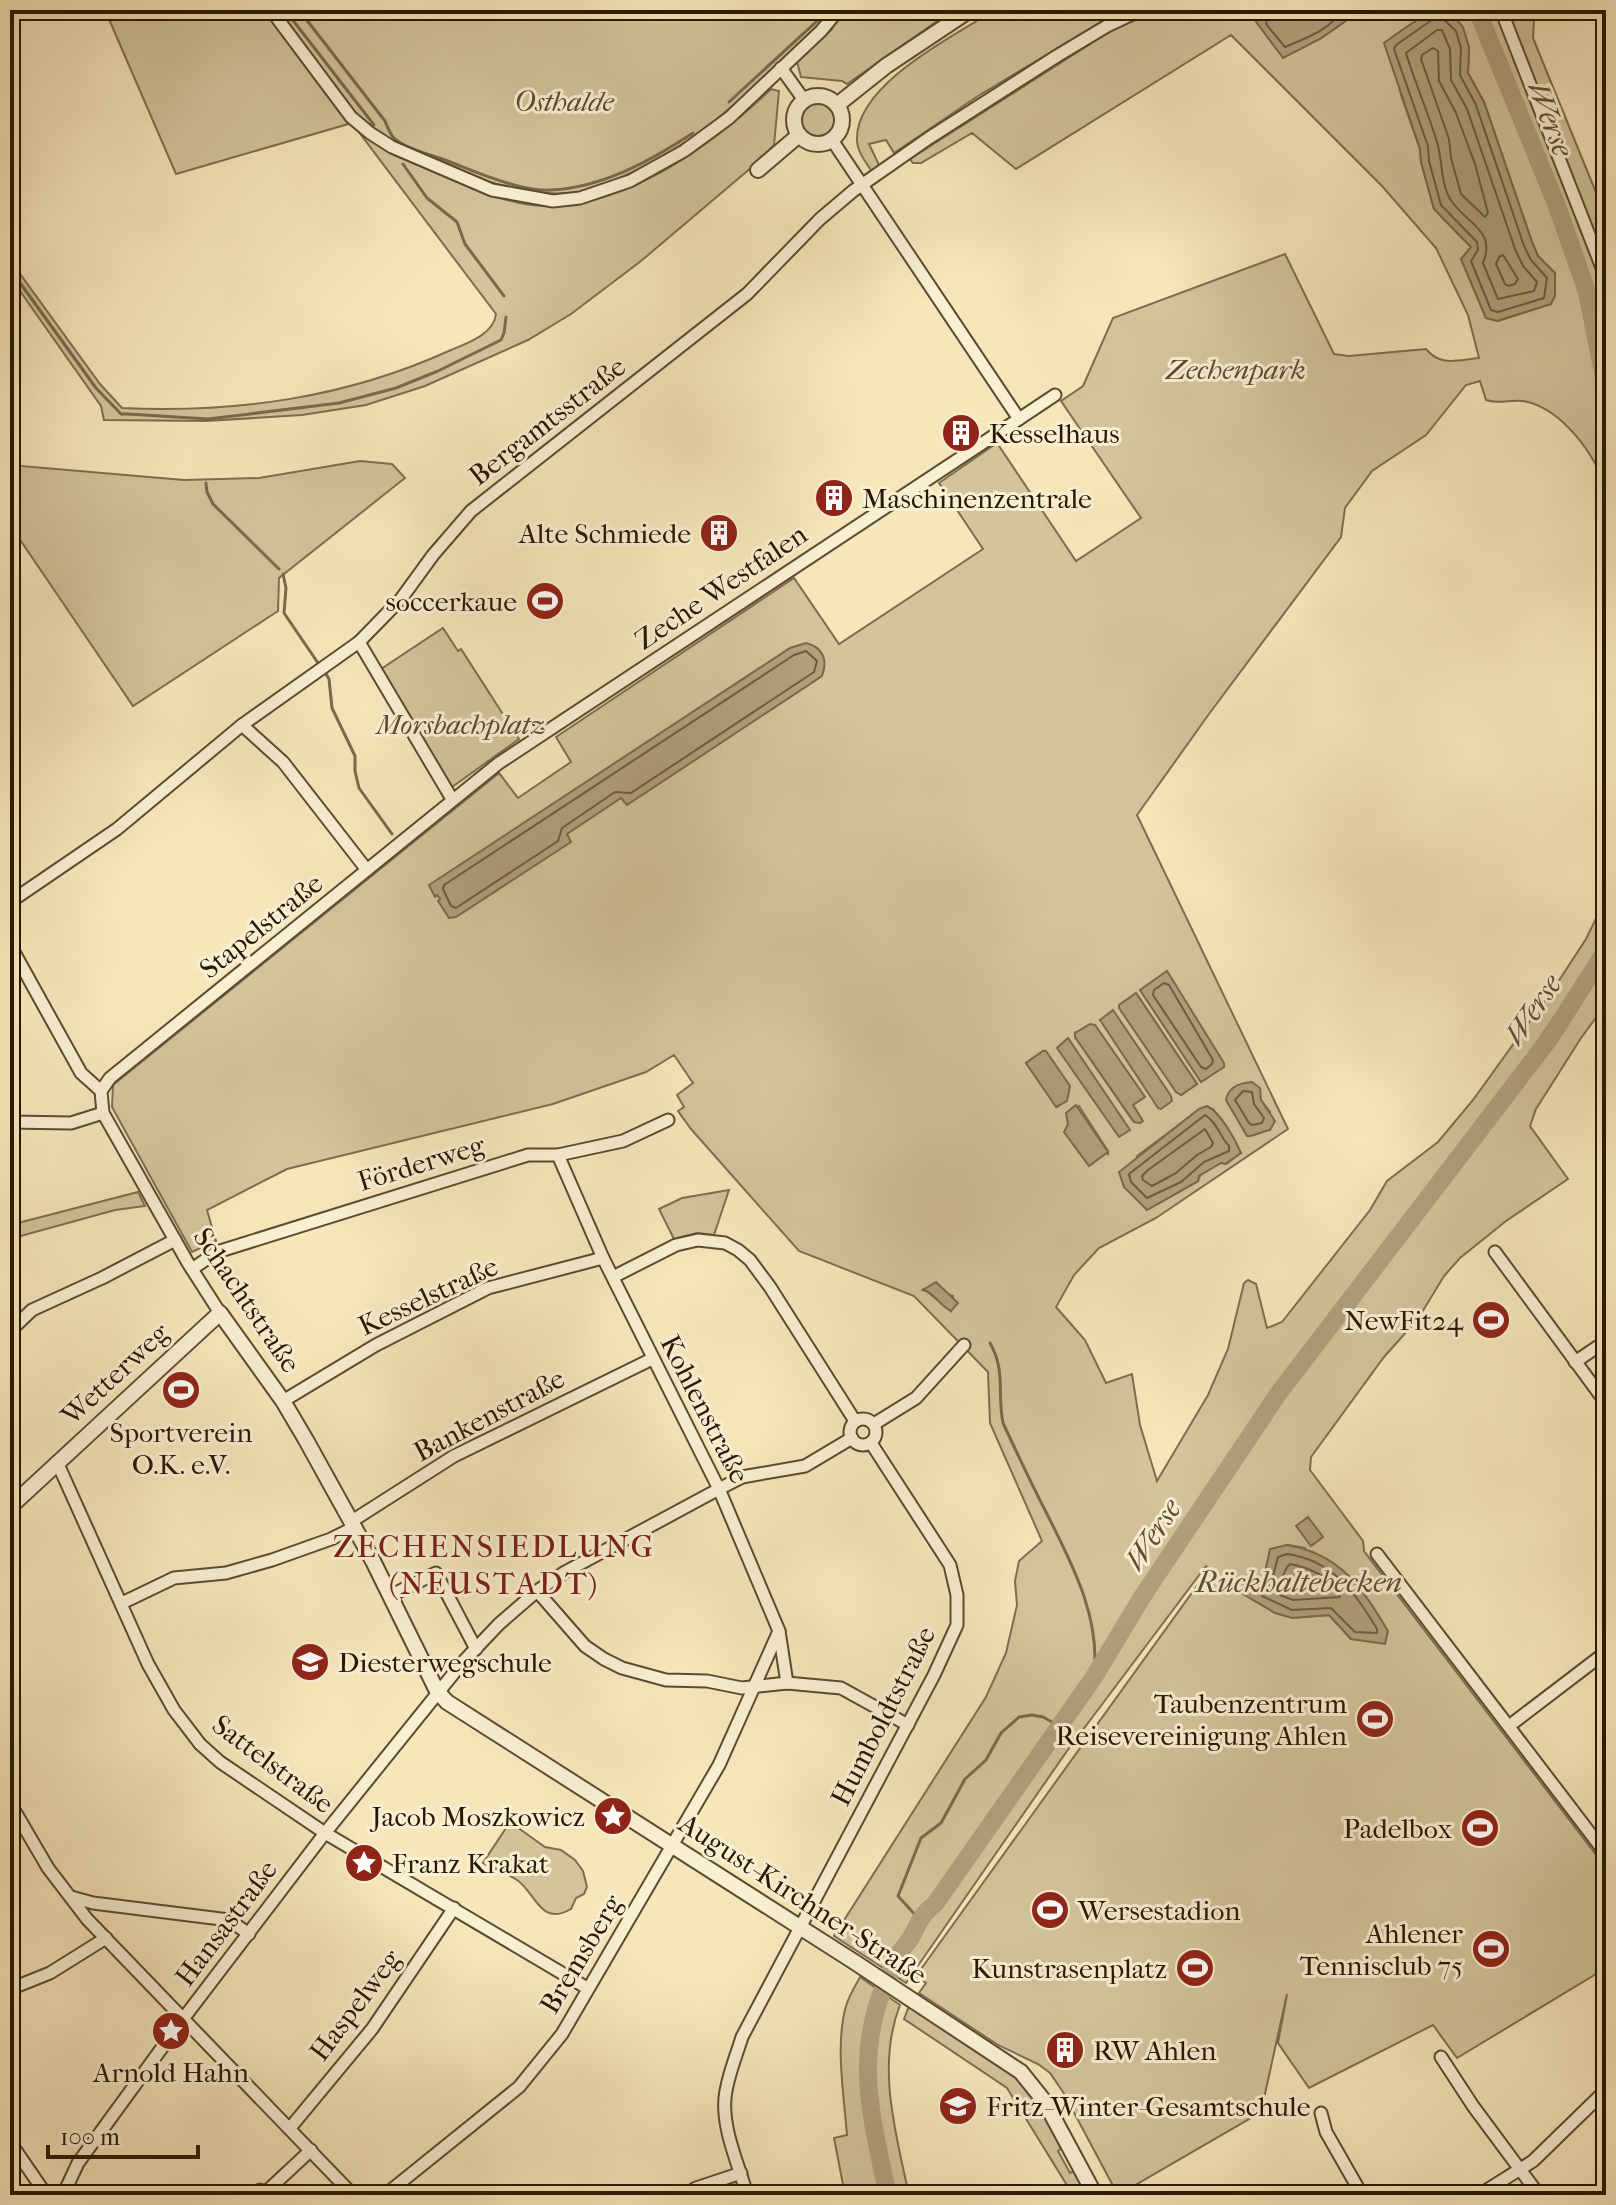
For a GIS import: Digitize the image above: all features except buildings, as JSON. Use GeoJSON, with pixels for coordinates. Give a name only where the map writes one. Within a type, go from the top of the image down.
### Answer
{"type":"FeatureCollection","features":[{"type":"Feature","properties":{"kind":"street"},"geometry":{"type":"LineString","coordinates":[[271,10],[351,117],[370,133],[392,147],[492,190],[553,201],[580,198],[630,181],[684,151],[729,118],[835,14]]}},
{"type":"Feature","properties":{"kind":"street"},"geometry":{"type":"LineString","coordinates":[[837,105],[897,58],[970,10]]}},
{"type":"Feature","properties":{"kind":"street","name":"Bergamtsstraße"},"geometry":{"type":"LineString","coordinates":[[10,902],[117,829],[242,725],[359,642],[401,599],[471,511],[747,294],[820,219],[862,185],[1057,56],[1141,10]]}},
{"type":"Feature","properties":{"kind":"street"},"geometry":{"type":"LineString","coordinates":[[1501,10],[1606,278]]}},
{"type":"Feature","properties":{"kind":"street"},"geometry":{"type":"LineString","coordinates":[[781,68],[804,100]]}},
{"type":"Feature","properties":{"kind":"street"},"geometry":{"type":"LineString","coordinates":[[825,97],[837,105],[842,119],[841,127],[832,140],[811,143],[799,135],[794,121],[804,100],[825,97]]}},
{"type":"Feature","properties":{"kind":"street"},"geometry":{"type":"LineString","coordinates":[[758,170],[799,135]]}},
{"type":"Feature","properties":{"kind":"street"},"geometry":{"type":"LineString","coordinates":[[832,140],[1019,419]]}},
{"type":"Feature","properties":{"kind":"street","name":"Zeche Westfalen"},"geometry":{"type":"LineString","coordinates":[[452,799],[499,763],[1055,395]]}},
{"type":"Feature","properties":{"kind":"street"},"geometry":{"type":"LineString","coordinates":[[359,642],[452,799]]}},
{"type":"Feature","properties":{"kind":"street"},"geometry":{"type":"LineString","coordinates":[[242,725],[283,762],[367,870]]}},
{"type":"Feature","properties":{"kind":"street","name":"Stapelstraße"},"geometry":{"type":"LineString","coordinates":[[101,1091],[110,1078],[452,799]]}},
{"type":"Feature","properties":{"kind":"street"},"geometry":{"type":"LineString","coordinates":[[10,945],[81,1073],[101,1091]]}},
{"type":"Feature","properties":{"kind":"street","name":"Schachtstraße"},"geometry":{"type":"LineString","coordinates":[[101,1091],[103,1113],[192,1269],[283,1401],[353,1524],[437,1691]]}},
{"type":"Feature","properties":{"kind":"street"},"geometry":{"type":"LineString","coordinates":[[10,1122],[71,1123],[103,1113]]}},
{"type":"Feature","properties":{"kind":"street","name":"Förderweg"},"geometry":{"type":"LineString","coordinates":[[192,1269],[217,1252],[528,1155],[558,1155],[623,1141],[668,1120]]}},
{"type":"Feature","properties":{"kind":"street","name":"Kohlenstraße"},"geometry":{"type":"LineString","coordinates":[[558,1155],[603,1258],[719,1489],[779,1631],[787,1683]]}},
{"type":"Feature","properties":{"kind":"street"},"geometry":{"type":"LineString","coordinates":[[10,1331],[32,1310],[175,1240]]}},
{"type":"Feature","properties":{"kind":"street"},"geometry":{"type":"LineString","coordinates":[[613,1277],[676,1245],[698,1240],[725,1243],[738,1250],[750,1260],[770,1287],[855,1421]]}},
{"type":"Feature","properties":{"kind":"street"},"geometry":{"type":"LineString","coordinates":[[1495,1252],[1606,1403]]}},
{"type":"Feature","properties":{"kind":"street","name":"Kesselstraße"},"geometry":{"type":"LineString","coordinates":[[283,1401],[376,1345],[488,1288],[603,1258]]}},
{"type":"Feature","properties":{"kind":"street","name":"Wetterweg"},"geometry":{"type":"LineString","coordinates":[[10,1507],[220,1313]]}},
{"type":"Feature","properties":{"kind":"street"},"geometry":{"type":"LineString","coordinates":[[1575,1362],[1606,1341]]}},
{"type":"Feature","properties":{"kind":"street"},"geometry":{"type":"LineString","coordinates":[[874,1424],[916,1398],[964,1345]]}},
{"type":"Feature","properties":{"kind":"street","name":"Bankenstraße"},"geometry":{"type":"LineString","coordinates":[[122,1603],[174,1578],[241,1569],[331,1539],[454,1456],[652,1359]]}},
{"type":"Feature","properties":{"kind":"street"},"geometry":{"type":"LineString","coordinates":[[867,1418],[874,1424],[876,1436],[871,1443],[862,1445],[852,1438],[850,1429],[855,1421],[867,1418]]}},
{"type":"Feature","properties":{"kind":"street","name":"Hansastraße"},"geometry":{"type":"LineString","coordinates":[[66,2194],[78,2163],[183,2019],[437,1691],[499,1624],[537,1591],[565,1572],[719,1489],[742,1477],[805,1466],[852,1438]]}},
{"type":"Feature","properties":{"kind":"street","name":"Humboldtstraße"},"geometry":{"type":"LineString","coordinates":[[747,2195],[726,2121],[725,2094],[742,2037],[908,1725],[957,1625],[957,1595],[950,1565],[871,1443]]}},
{"type":"Feature","properties":{"kind":"street","name":"Sattelstraße"},"geometry":{"type":"LineString","coordinates":[[57,1462],[154,1676],[174,1710],[200,1744],[220,1762],[325,1833],[587,1988]]}},
{"type":"Feature","properties":{"kind":"street"},"geometry":{"type":"LineString","coordinates":[[1377,1554],[1606,1854]]}},
{"type":"Feature","properties":{"kind":"street"},"geometry":{"type":"LineString","coordinates":[[390,1596],[436,1573],[476,1649]]}},
{"type":"Feature","properties":{"kind":"street"},"geometry":{"type":"LineString","coordinates":[[537,1591],[585,1646],[622,1668],[666,1680],[707,1681],[742,1688],[787,1683],[841,1688],[908,1725]]}},
{"type":"Feature","properties":{"kind":"street"},"geometry":{"type":"LineString","coordinates":[[754,1686],[779,1631]]}},
{"type":"Feature","properties":{"kind":"street"},"geometry":{"type":"LineString","coordinates":[[1509,1726],[1606,1652]]}},
{"type":"Feature","properties":{"kind":"street","name":"Bremsberg"},"geometry":{"type":"LineString","coordinates":[[385,2195],[519,2087],[562,2034],[719,1765],[754,1686]]}},
{"type":"Feature","properties":{"kind":"street","name":"August-Kirchner-Straße"},"geometry":{"type":"LineString","coordinates":[[437,1691],[447,1702],[1005,2060],[1030,2080],[1045,2102],[1095,2195]]}},
{"type":"Feature","properties":{"kind":"street"},"geometry":{"type":"LineString","coordinates":[[10,1803],[48,1868],[87,1919],[353,2195]]}},
{"type":"Feature","properties":{"kind":"street"},"geometry":{"type":"LineString","coordinates":[[71,1897],[93,1903],[229,1920],[249,1934]]}},
{"type":"Feature","properties":{"kind":"street"},"geometry":{"type":"LineString","coordinates":[[87,1919],[93,1903]]}},
{"type":"Feature","properties":{"kind":"street","name":"Haspelweg"},"geometry":{"type":"LineString","coordinates":[[290,2128],[372,2029],[454,1908]]}},
{"type":"Feature","properties":{"kind":"street"},"geometry":{"type":"LineString","coordinates":[[10,1989],[50,1973],[106,1938]]}},
{"type":"Feature","properties":{"kind":"street"},"geometry":{"type":"LineString","coordinates":[[1441,2057],[1539,2195]]}},
{"type":"Feature","properties":{"kind":"street"},"geometry":{"type":"LineString","coordinates":[[1479,2195],[1521,2171],[1606,2090]]}},
{"type":"Feature","properties":{"kind":"street"},"geometry":{"type":"LineString","coordinates":[[1321,2113],[1326,2132],[1362,2195]]}},
{"type":"Feature","properties":{"kind":"street"},"geometry":{"type":"LineString","coordinates":[[10,2142],[44,2194],[55,2190],[66,2194]]}},
{"type":"Feature","properties":{"kind":"street"},"geometry":{"type":"LineString","coordinates":[[263,2194],[311,2150]]}},
{"type":"Feature","properties":{"kind":"street"},"geometry":{"type":"LineString","coordinates":[[686,2195],[696,2188],[741,2173]]}},
{"type":"Feature","properties":{"kind":"green space"},"geometry":{"type":"Polygon","coordinates":[[[105,10],[266,10],[318,81],[361,131],[397,155],[423,167],[486,193],[523,204],[549,206],[580,203],[640,183],[724,130],[771,89],[779,91],[774,145],[641,261],[571,314],[528,340],[425,386],[366,405],[302,415],[206,421],[104,420],[101,406],[10,277],[10,260],[100,384],[122,408],[249,405],[331,391],[411,366],[465,344],[491,327],[496,314],[352,123],[176,174],[105,10]]]}},
{"type":"Feature","properties":{"kind":"green space","name":"Osthalde"},"geometry":{"type":"Polygon","coordinates":[[[277,10],[833,10],[734,105],[679,146],[650,164],[604,184],[584,191],[545,193],[495,184],[409,150],[380,135],[347,104],[277,10]]]}},
{"type":"Feature","properties":{"kind":"green space"},"geometry":{"type":"Polygon","coordinates":[[[845,10],[953,10],[847,84],[801,77],[797,62],[831,30],[845,10]]]}},
{"type":"Feature","properties":{"kind":"green space"},"geometry":{"type":"Polygon","coordinates":[[[995,10],[1126,10],[978,96],[894,153],[886,140],[869,144],[880,167],[873,173],[857,144],[861,120],[872,100],[910,64],[995,10]]]}},
{"type":"Feature","properties":{"kind":"green space","name":"Zechenpark"},"geometry":{"type":"Polygon","coordinates":[[[1155,10],[1267,10],[1254,19],[1320,39],[1350,18],[1347,10],[1360,10],[1363,15],[1374,10],[1497,10],[1606,288],[1606,491],[1586,449],[1551,413],[1523,401],[1486,400],[1480,381],[1466,385],[1426,435],[1372,471],[1345,508],[1341,537],[1137,815],[1288,1129],[1156,1218],[1099,1248],[1074,1275],[1056,1307],[1085,1340],[1106,1383],[1132,1374],[1140,1425],[1157,1481],[1208,1395],[1228,1349],[1244,1283],[1248,1280],[1256,1284],[1267,1328],[1282,1322],[1370,1210],[1387,1181],[1438,1142],[1473,1100],[1556,985],[1586,939],[1606,898],[1606,938],[1599,951],[1527,1057],[1431,1185],[1438,1190],[1558,1035],[1606,963],[1606,1004],[1536,1109],[1530,1126],[1568,1179],[1506,1221],[1460,1258],[1444,1276],[1418,1319],[1384,1357],[1311,1457],[1310,1470],[1363,1541],[1364,1551],[1600,1860],[1597,1875],[1602,1885],[1606,1886],[1606,1968],[1457,2058],[1433,2025],[1309,2088],[1278,2043],[1287,1994],[1261,2112],[1118,2195],[1050,2073],[998,2045],[919,1993],[926,1983],[916,1976],[1209,1569],[1206,1566],[1067,1751],[906,1983],[834,1936],[986,1697],[1006,1653],[1017,1605],[1015,1581],[1019,1561],[1042,1541],[990,1423],[988,1372],[914,1296],[799,1251],[678,1111],[684,1107],[677,1095],[693,1083],[674,1055],[646,1072],[553,1104],[287,1169],[207,1210],[216,1241],[192,1252],[112,1107],[113,1085],[499,773],[518,798],[571,762],[556,737],[794,578],[839,644],[983,549],[939,483],[997,443],[1076,561],[1141,518],[1061,401],[1083,386],[1113,318],[1285,254],[1334,354],[1349,356],[1426,349],[1444,360],[1479,358],[1468,315],[1436,248],[1382,186],[1231,35],[1016,169],[972,133],[921,163],[913,163],[910,159],[1109,32],[1155,10]],[[1429,12],[1394,37],[1401,95],[1420,149],[1434,209],[1472,248],[1461,259],[1486,318],[1498,321],[1551,304],[1555,273],[1538,256],[1532,242],[1484,102],[1468,73],[1469,47],[1429,12]],[[1136,993],[1181,1095],[1197,1084],[1136,993]],[[1075,1033],[1075,1037],[1133,1121],[1140,1123],[1133,1105],[1144,1097],[1075,1033]],[[1043,1051],[1026,1063],[1057,1107],[1066,1101],[1043,1051]],[[1261,1100],[1257,1132],[1270,1130],[1270,1112],[1261,1100]],[[1079,1106],[1068,1124],[1108,1154],[1079,1106]],[[1213,1109],[1187,1119],[1137,1156],[1159,1203],[1198,1181],[1207,1170],[1221,1162],[1226,1164],[1241,1153],[1213,1109]],[[929,1288],[924,1289],[951,1311],[953,1296],[929,1288]],[[1287,1545],[1271,1549],[1263,1582],[1245,1579],[1292,1618],[1329,1615],[1351,1639],[1305,1548],[1287,1545]]]}},
{"type":"Feature","properties":{"kind":"green space"},"geometry":{"type":"Polygon","coordinates":[[[1505,10],[1529,10],[1534,22],[1533,38],[1606,217],[1606,266],[1505,10]]]}},
{"type":"Feature","properties":{"kind":"green space"},"geometry":{"type":"Polygon","coordinates":[[[818,101],[832,106],[837,120],[832,134],[818,139],[804,134],[799,120],[804,106],[818,101]]]}},
{"type":"Feature","properties":{"kind":"green space"},"geometry":{"type":"Polygon","coordinates":[[[360,461],[392,464],[405,478],[279,578],[278,611],[133,706],[10,525],[10,465],[184,480],[259,478],[360,461]]]}},
{"type":"Feature","properties":{"kind":"green space","name":"Morsbachplatz"},"geometry":{"type":"Polygon","coordinates":[[[443,628],[458,651],[461,649],[519,739],[452,787],[381,669],[443,628]]]}},
{"type":"Feature","properties":{"kind":"green space"},"geometry":{"type":"Polygon","coordinates":[[[729,1190],[714,1235],[697,1233],[674,1239],[659,1209],[682,1198],[729,1190]]]}},
{"type":"Feature","properties":{"kind":"green space"},"geometry":{"type":"Polygon","coordinates":[[[138,1192],[145,1206],[115,1210],[10,1239],[10,1225],[138,1192]]]}},
{"type":"Feature","properties":{"kind":"green space"},"geometry":{"type":"Polygon","coordinates":[[[510,1822],[545,1847],[561,1850],[575,1860],[583,1871],[587,1887],[584,1894],[576,1898],[571,1909],[552,1914],[545,1911],[517,1880],[483,1863],[510,1822]]]}},
{"type":"Feature","properties":{"kind":"green space"},"geometry":{"type":"Polygon","coordinates":[[[860,1977],[900,2005],[889,2052],[889,2076],[894,2124],[909,2195],[845,2195],[834,2138],[847,2135],[841,2037],[846,2006],[860,1977]]]}},
{"type":"Feature","properties":{"kind":"green space"},"geometry":{"type":"Polygon","coordinates":[[[910,2004],[1003,2064],[1026,2084],[1063,2147],[1058,2151],[1070,2173],[1076,2170],[1089,2195],[1073,2195],[1007,2088],[904,2019],[910,2004]]]}},
{"type":"Feature","properties":{"kind":"green space"},"geometry":{"type":"Polygon","coordinates":[[[737,2181],[742,2195],[694,2194],[737,2181]]]}},
{"type":"Feature","properties":{"kind":"water"},"geometry":{"type":"Polygon","coordinates":[[[1267,10],[1347,10],[1350,18],[1320,39],[1283,58],[1254,19],[1267,10]]]}},
{"type":"Feature","properties":{"kind":"water"},"geometry":{"type":"Polygon","coordinates":[[[1439,11],[1453,15],[1463,27],[1469,47],[1468,73],[1484,102],[1538,256],[1555,273],[1555,296],[1551,304],[1497,321],[1486,318],[1461,259],[1471,247],[1434,209],[1420,149],[1384,43],[1419,19],[1439,11]]]}},
{"type":"Feature","properties":{"kind":"water"},"geometry":{"type":"Polygon","coordinates":[[[806,643],[823,655],[822,676],[627,805],[621,798],[567,834],[571,842],[456,917],[449,918],[429,885],[790,648],[806,643]]]}},
{"type":"Feature","properties":{"kind":"water"},"geometry":{"type":"Polygon","coordinates":[[[1167,971],[1224,1063],[1224,1067],[1201,1082],[1140,990],[1167,971]]]}},
{"type":"Feature","properties":{"kind":"water"},"geometry":{"type":"Polygon","coordinates":[[[1136,993],[1197,1084],[1181,1095],[1119,1008],[1136,993]]]}},
{"type":"Feature","properties":{"kind":"water"},"geometry":{"type":"Polygon","coordinates":[[[1113,1010],[1171,1096],[1172,1101],[1161,1109],[1100,1020],[1113,1010]]]}},
{"type":"Feature","properties":{"kind":"water"},"geometry":{"type":"Polygon","coordinates":[[[1090,1024],[1095,1025],[1145,1097],[1133,1105],[1143,1121],[1140,1123],[1134,1122],[1075,1037],[1075,1033],[1090,1024]]]}},
{"type":"Feature","properties":{"kind":"water"},"geometry":{"type":"Polygon","coordinates":[[[1068,1038],[1130,1130],[1119,1137],[1057,1048],[1068,1038]]]}},
{"type":"Feature","properties":{"kind":"water"},"geometry":{"type":"Polygon","coordinates":[[[1043,1051],[1070,1086],[1067,1101],[1056,1107],[1026,1063],[1043,1051]]]}},
{"type":"Feature","properties":{"kind":"water"},"geometry":{"type":"Polygon","coordinates":[[[1252,1082],[1260,1088],[1261,1100],[1275,1121],[1270,1130],[1247,1136],[1226,1100],[1235,1086],[1252,1082]]]}},
{"type":"Feature","properties":{"kind":"water"},"geometry":{"type":"Polygon","coordinates":[[[1076,1105],[1108,1152],[1089,1166],[1064,1132],[1068,1124],[1066,1113],[1076,1105]]]}},
{"type":"Feature","properties":{"kind":"water"},"geometry":{"type":"Polygon","coordinates":[[[1207,1106],[1222,1120],[1241,1153],[1147,1210],[1124,1187],[1119,1172],[1199,1109],[1207,1106]]]}},
{"type":"Feature","properties":{"kind":"water"},"geometry":{"type":"Polygon","coordinates":[[[936,1282],[958,1303],[951,1311],[923,1290],[936,1282]]]}},
{"type":"Feature","properties":{"kind":"water"},"geometry":{"type":"Polygon","coordinates":[[[1308,1517],[1323,1537],[1311,1546],[1296,1526],[1308,1517]]]}},
{"type":"Feature","properties":{"kind":"water","name":"Rückhaltebecken"},"geometry":{"type":"Polygon","coordinates":[[[1287,1545],[1322,1556],[1348,1575],[1388,1631],[1385,1644],[1351,1639],[1329,1615],[1292,1618],[1275,1613],[1243,1594],[1245,1578],[1263,1581],[1270,1549],[1287,1545]]]}},
{"type":"Feature","properties":{"kind":"waterway"},"geometry":{"type":"LineString","coordinates":[[285,10],[374,125]]}},
{"type":"Feature","properties":{"kind":"waterway"},"geometry":{"type":"LineString","coordinates":[[299,10],[385,121],[394,138],[411,148],[497,180],[539,190],[589,184],[626,171],[693,133]]}},
{"type":"Feature","properties":{"kind":"waterway"},"geometry":{"type":"LineString","coordinates":[[729,102],[829,10]]}},
{"type":"Feature","properties":{"kind":"waterway","name":"Werse"},"geometry":{"type":"LineString","coordinates":[[1477,10],[1557,206],[1587,292],[1606,388]]}},
{"type":"Feature","properties":{"kind":"waterway"},"geometry":{"type":"LineString","coordinates":[[403,164],[427,198],[457,222],[465,244],[504,296]]}},
{"type":"Feature","properties":{"kind":"waterway"},"geometry":{"type":"LineString","coordinates":[[10,269],[96,388],[121,414],[208,419],[339,403],[396,388],[501,340],[506,317]]}},
{"type":"Feature","properties":{"kind":"waterway"},"geometry":{"type":"LineString","coordinates":[[206,483],[213,504],[279,569]]}},
{"type":"Feature","properties":{"kind":"waterway"},"geometry":{"type":"LineString","coordinates":[[283,574],[286,588],[284,613],[318,663]]}},
{"type":"Feature","properties":{"kind":"waterway"},"geometry":{"type":"LineString","coordinates":[[326,674],[332,708],[355,756],[359,788],[392,834]]}},
{"type":"Feature","properties":{"kind":"waterway","name":"Werse"},"geometry":{"type":"LineString","coordinates":[[888,2195],[870,2102],[869,2044],[884,1986],[900,1952],[1094,1677],[1142,1597],[1278,1394],[1550,1038],[1606,950]]}},
{"type":"Feature","properties":{"kind":"waterway"},"geometry":{"type":"LineString","coordinates":[[990,1343],[1000,1373],[1003,1423],[1065,1551],[1089,1612],[1095,1655],[1094,1677]]}},
{"type":"Feature","properties":{"kind":"waterway"},"geometry":{"type":"LineString","coordinates":[[919,1919],[898,1896],[921,1838],[941,1823],[965,1779],[986,1760],[1001,1733],[1019,1717],[1043,1717],[1059,1726]]}},
{"type":"Feature","properties":{"kind":"place","name":"Kesselhaus"},"geometry":{"type":"Point","coordinates":[961,433]}},
{"type":"Feature","properties":{"kind":"place","name":"Maschinenzentrale"},"geometry":{"type":"Point","coordinates":[834,498]}},
{"type":"Feature","properties":{"kind":"place","name":"Alte Schmiede"},"geometry":{"type":"Point","coordinates":[719,533]}},
{"type":"Feature","properties":{"kind":"place","name":"soccerkaue"},"geometry":{"type":"Point","coordinates":[545,601]}},
{"type":"Feature","properties":{"kind":"place","name":"NewFit24"},"geometry":{"type":"Point","coordinates":[1491,1320]}},
{"type":"Feature","properties":{"kind":"place","name":"Sportverein O.K. e.V."},"geometry":{"type":"Point","coordinates":[181,1390]}},
{"type":"Feature","properties":{"kind":"place","name":"Diesterwegschule"},"geometry":{"type":"Point","coordinates":[310,1662]}},
{"type":"Feature","properties":{"kind":"place","name":"Taubenzentrum Reisevereinigung Ahlen"},"geometry":{"type":"Point","coordinates":[1375,1719]}},
{"type":"Feature","properties":{"kind":"place","name":"Jacob Moszkowicz"},"geometry":{"type":"Point","coordinates":[613,1816]}},
{"type":"Feature","properties":{"kind":"place","name":"Padelbox"},"geometry":{"type":"Point","coordinates":[1480,1828]}},
{"type":"Feature","properties":{"kind":"place","name":"Franz Krakat"},"geometry":{"type":"Point","coordinates":[364,1863]}},
{"type":"Feature","properties":{"kind":"place","name":"Wersestadion"},"geometry":{"type":"Point","coordinates":[1050,1910]}},
{"type":"Feature","properties":{"kind":"place","name":"Ahlener Tennisclub 75"},"geometry":{"type":"Point","coordinates":[1491,1949]}},
{"type":"Feature","properties":{"kind":"place","name":"Kunstrasenplatz"},"geometry":{"type":"Point","coordinates":[1195,1968]}},
{"type":"Feature","properties":{"kind":"place","name":"Arnold Hahn"},"geometry":{"type":"Point","coordinates":[171,2031]}},
{"type":"Feature","properties":{"kind":"place","name":"RW Ahlen"},"geometry":{"type":"Point","coordinates":[1065,2050]}},
{"type":"Feature","properties":{"kind":"place","name":"Fritz-Winter-Gesamtschule"},"geometry":{"type":"Point","coordinates":[958,2106]}},
{"type":"Feature","properties":{"kind":"district","name":"ZECHENSIEDLUNG (NEUSTADT)"},"geometry":{"type":"Point","coordinates":[494,1564]}}]}
